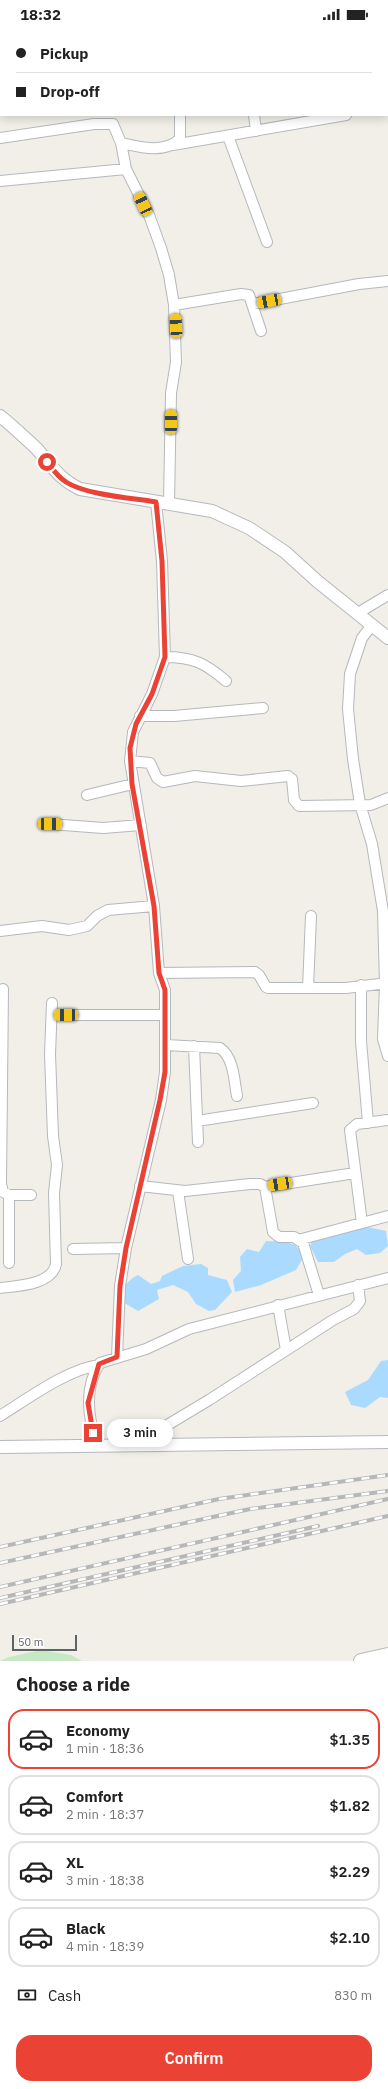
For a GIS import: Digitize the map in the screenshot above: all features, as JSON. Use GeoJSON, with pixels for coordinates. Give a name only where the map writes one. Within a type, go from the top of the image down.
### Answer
{"type":"FeatureCollection","features":[{"type":"Feature","properties":{"kind":"main road"},"geometry":{"type":"LineString","coordinates":[[361,1661],[388,1655]]}},
{"type":"Feature","properties":{"kind":"street"},"geometry":{"type":"LineString","coordinates":[[173,145],[180,139],[180,116]]}},
{"type":"Feature","properties":{"kind":"street"},"geometry":{"type":"LineString","coordinates":[[254,116],[256,131]]}},
{"type":"Feature","properties":{"kind":"street"},"geometry":{"type":"LineString","coordinates":[[120,143],[146,148],[173,145],[340,116]]}},
{"type":"Feature","properties":{"kind":"street"},"geometry":{"type":"LineString","coordinates":[[0,138],[94,124],[111,120],[120,143],[126,169],[149,215],[161,248],[169,275],[174,305],[176,362],[171,393],[169,502]]}},
{"type":"Feature","properties":{"kind":"street"},"geometry":{"type":"LineString","coordinates":[[228,136],[267,242]]}},
{"type":"Feature","properties":{"kind":"street"},"geometry":{"type":"LineString","coordinates":[[0,181],[126,169]]}},
{"type":"Feature","properties":{"kind":"street"},"geometry":{"type":"LineString","coordinates":[[253,304],[360,284],[388,281]]}},
{"type":"Feature","properties":{"kind":"street"},"geometry":{"type":"LineString","coordinates":[[174,305],[241,294],[249,295],[261,331]]}},
{"type":"Feature","properties":{"kind":"street"},"geometry":{"type":"LineString","coordinates":[[0,416],[37,450],[57,475],[67,483],[80,489],[156,502],[169,502],[212,511],[249,528],[285,552],[317,581],[388,638]]}},
{"type":"Feature","properties":{"kind":"street"},"geometry":{"type":"LineString","coordinates":[[117,1357],[120,1286],[126,1248],[165,1072],[165,990],[159,973],[154,906],[141,825],[132,784],[130,761],[130,748],[133,732],[152,694],[165,657],[162,561],[156,502]]}},
{"type":"Feature","properties":{"kind":"street"},"geometry":{"type":"LineString","coordinates":[[358,613],[388,595]]}},
{"type":"Feature","properties":{"kind":"street"},"geometry":{"type":"LineString","coordinates":[[372,625],[362,638],[350,674],[348,690],[353,759],[360,804],[372,844],[383,911],[387,984],[383,1040],[388,1056]]}},
{"type":"Feature","properties":{"kind":"street"},"geometry":{"type":"LineString","coordinates":[[165,657],[181,657],[198,661],[226,681]]}},
{"type":"Feature","properties":{"kind":"street"},"geometry":{"type":"LineString","coordinates":[[140,716],[174,716],[263,708]]}},
{"type":"Feature","properties":{"kind":"street"},"geometry":{"type":"LineString","coordinates":[[130,761],[150,763],[156,778],[163,782],[195,776],[241,781],[288,776],[292,779],[294,800],[299,806],[371,805],[388,798]]}},
{"type":"Feature","properties":{"kind":"street"},"geometry":{"type":"LineString","coordinates":[[87,795],[132,784]]}},
{"type":"Feature","properties":{"kind":"street"},"geometry":{"type":"LineString","coordinates":[[50,824],[103,828],[141,825]]}},
{"type":"Feature","properties":{"kind":"street"},"geometry":{"type":"LineString","coordinates":[[0,931],[42,926],[69,930],[87,926],[97,916],[108,910],[154,906]]}},
{"type":"Feature","properties":{"kind":"street"},"geometry":{"type":"LineString","coordinates":[[308,988],[311,916]]}},
{"type":"Feature","properties":{"kind":"street"},"geometry":{"type":"LineString","coordinates":[[159,973],[255,972],[259,975],[266,987],[346,988],[361,985],[387,984]]}},
{"type":"Feature","properties":{"kind":"street"},"geometry":{"type":"LineString","coordinates":[[361,985],[361,1042],[368,1123]]}},
{"type":"Feature","properties":{"kind":"street"},"geometry":{"type":"LineString","coordinates":[[3,989],[1,1184],[3,1192],[9,1195],[31,1195]]}},
{"type":"Feature","properties":{"kind":"street"},"geometry":{"type":"LineString","coordinates":[[0,1288],[41,1280],[55,1268],[56,1252],[54,1193],[58,1165],[53,1136],[50,1054],[52,1003]]}},
{"type":"Feature","properties":{"kind":"street"},"geometry":{"type":"LineString","coordinates":[[52,1016],[164,1015]]}},
{"type":"Feature","properties":{"kind":"street"},"geometry":{"type":"LineString","coordinates":[[166,1045],[220,1048],[227,1052],[237,1096]]}},
{"type":"Feature","properties":{"kind":"street"},"geometry":{"type":"LineString","coordinates":[[194,1046],[198,1142]]}},
{"type":"Feature","properties":{"kind":"street"},"geometry":{"type":"LineString","coordinates":[[197,1121],[313,1103]]}},
{"type":"Feature","properties":{"kind":"street"},"geometry":{"type":"LineString","coordinates":[[362,1223],[350,1130],[352,1126],[357,1124],[388,1120]]}},
{"type":"Feature","properties":{"kind":"street"},"geometry":{"type":"LineString","coordinates":[[140,1186],[178,1191],[250,1184],[260,1184],[265,1187],[356,1173]]}},
{"type":"Feature","properties":{"kind":"street"},"geometry":{"type":"LineString","coordinates":[[265,1187],[273,1232],[279,1237],[294,1237],[303,1243],[319,1295]]}},
{"type":"Feature","properties":{"kind":"street"},"geometry":{"type":"LineString","coordinates":[[178,1191],[188,1259]]}},
{"type":"Feature","properties":{"kind":"street"},"geometry":{"type":"LineString","coordinates":[[9,1195],[9,1263]]}},
{"type":"Feature","properties":{"kind":"street"},"geometry":{"type":"LineString","coordinates":[[298,1240],[388,1216]]}},
{"type":"Feature","properties":{"kind":"street"},"geometry":{"type":"LineString","coordinates":[[74,1249],[126,1248]]}},
{"type":"Feature","properties":{"kind":"street"},"geometry":{"type":"LineString","coordinates":[[0,1416],[68,1375],[117,1357],[146,1349],[189,1329],[388,1278]]}},
{"type":"Feature","properties":{"kind":"street"},"geometry":{"type":"LineString","coordinates":[[134,1445],[209,1400],[333,1320],[354,1309],[359,1304],[360,1300],[358,1285]]}},
{"type":"Feature","properties":{"kind":"street"},"geometry":{"type":"LineString","coordinates":[[278,1305],[286,1350]]}},
{"type":"Feature","properties":{"kind":"street"},"geometry":{"type":"LineString","coordinates":[[96,1445],[90,1421],[88,1403],[99,1364]]}},
{"type":"Feature","properties":{"kind":"street"},"geometry":{"type":"LineString","coordinates":[[0,1447],[388,1442]]}},
{"type":"Feature","properties":{"kind":"green space"},"geometry":{"type":"Polygon","coordinates":[[[41,1650],[71,1655],[82,1661],[0,1661],[9,1657],[41,1650]]]}},
{"type":"Feature","properties":{"kind":"water"},"geometry":{"type":"Polygon","coordinates":[[[358,1225],[386,1231],[388,1246],[380,1253],[366,1255],[357,1249],[345,1254],[334,1262],[318,1262],[310,1246],[317,1231],[358,1225]]]}},
{"type":"Feature","properties":{"kind":"water"},"geometry":{"type":"Polygon","coordinates":[[[266,1241],[288,1242],[297,1247],[304,1256],[296,1270],[261,1285],[235,1292],[233,1280],[241,1271],[240,1257],[247,1249],[259,1252],[266,1241]]]}},
{"type":"Feature","properties":{"kind":"water"},"geometry":{"type":"Polygon","coordinates":[[[201,1264],[208,1268],[208,1275],[227,1280],[232,1292],[215,1310],[209,1311],[196,1304],[188,1292],[173,1285],[157,1290],[159,1299],[138,1311],[123,1302],[115,1303],[114,1298],[128,1282],[138,1275],[151,1284],[160,1281],[162,1276],[183,1266],[201,1264]]]}},
{"type":"Feature","properties":{"kind":"water"},"geometry":{"type":"Polygon","coordinates":[[[388,1360],[388,1398],[380,1397],[365,1408],[351,1405],[345,1392],[368,1380],[381,1361],[388,1360]]]}},
{"type":"Feature","properties":{"kind":"railway"},"geometry":{"type":"LineString","coordinates":[[0,1547],[219,1499],[388,1475]]}},
{"type":"Feature","properties":{"kind":"railway"},"geometry":{"type":"LineString","coordinates":[[0,1563],[250,1509],[388,1491]]}},
{"type":"Feature","properties":{"kind":"railway"},"geometry":{"type":"LineString","coordinates":[[0,1587],[388,1499]]}},
{"type":"Feature","properties":{"kind":"railway"},"geometry":{"type":"LineString","coordinates":[[0,1604],[388,1516]]}},
{"type":"Feature","properties":{"kind":"railway"},"geometry":{"type":"LineString","coordinates":[[0,1598],[318,1526]]}},
{"type":"Feature","properties":{"kind":"route"},"geometry":{"type":"LineString","coordinates":[[47,462],[57,475],[67,483],[80,489],[156,502],[162,561],[165,657],[158,672],[152,694],[133,732],[130,748],[130,761],[132,784],[141,825],[145,860],[154,906],[159,973],[165,990],[165,1072],[126,1248],[120,1286],[119,1343],[117,1357],[99,1364],[92,1384],[88,1403],[93,1433]]}}]}
